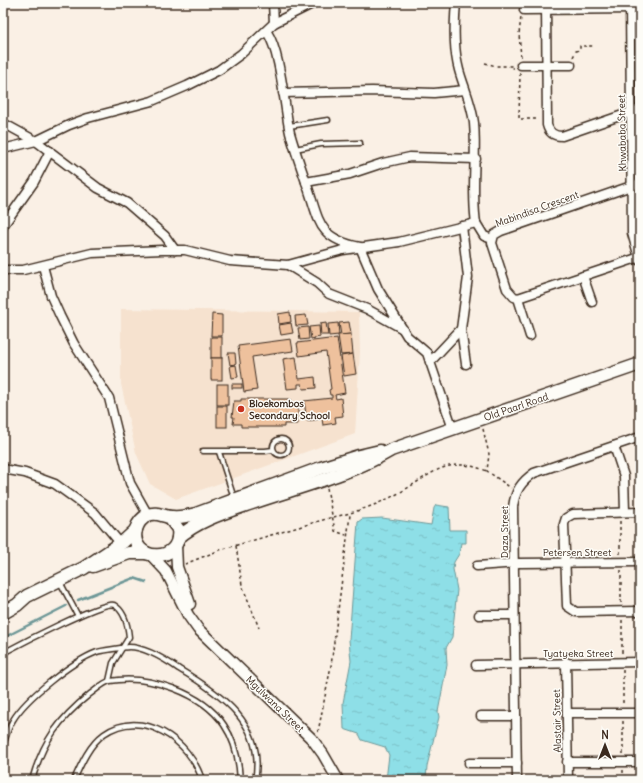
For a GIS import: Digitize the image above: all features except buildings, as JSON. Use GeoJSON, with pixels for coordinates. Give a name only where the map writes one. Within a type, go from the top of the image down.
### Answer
{"type":"FeatureCollection","features":[{"type":"Feature","properties":{"kind":"main road","name":"Old Paarl Road"},"geometry":{"type":"LineString","coordinates":[[84,568],[121,544],[136,530],[140,521],[148,515],[160,514],[169,517],[183,517],[236,504],[362,465],[391,450],[640,364]]}},
{"type":"Feature","properties":{"kind":"main road","name":"Old Paarl Road"},"geometry":{"type":"LineString","coordinates":[[3,604],[26,596],[84,568],[129,553],[159,556],[167,553],[200,522],[236,504]]}},
{"type":"Feature","properties":{"kind":"main road"},"geometry":{"type":"LineString","coordinates":[[169,517],[176,527],[177,542]]}},
{"type":"Feature","properties":{"kind":"main road"},"geometry":{"type":"LineString","coordinates":[[136,530],[137,543],[148,554]]}},
{"type":"Feature","properties":{"kind":"main road","name":"Old Paarl Road"},"geometry":{"type":"LineString","coordinates":[[3,613],[17,605],[26,596]]}},
{"type":"Feature","properties":{"kind":"street"},"geometry":{"type":"LineString","coordinates":[[273,3],[274,23]]}},
{"type":"Feature","properties":{"kind":"street"},"geometry":{"type":"LineString","coordinates":[[3,149],[36,141],[82,120],[152,101],[187,86],[219,70],[242,54],[267,32],[274,23],[314,3]]}},
{"type":"Feature","properties":{"kind":"street"},"geometry":{"type":"LineString","coordinates":[[456,3],[454,29],[458,68],[472,109],[476,159],[473,191],[476,223],[484,236],[492,239]]}},
{"type":"Feature","properties":{"kind":"street"},"geometry":{"type":"LineString","coordinates":[[546,6],[547,118],[550,131],[555,135],[562,136],[640,109]]}},
{"type":"Feature","properties":{"kind":"street"},"geometry":{"type":"LineString","coordinates":[[524,10],[546,6],[630,6],[640,9]]}},
{"type":"Feature","properties":{"kind":"street","name":"Khwababa Street"},"geometry":{"type":"LineString","coordinates":[[630,6],[631,112],[636,184],[632,233],[640,258]]}},
{"type":"Feature","properties":{"kind":"street"},"geometry":{"type":"LineString","coordinates":[[267,32],[270,38],[295,149],[321,226],[329,235],[339,241],[360,247]]}},
{"type":"Feature","properties":{"kind":"street"},"geometry":{"type":"LineString","coordinates":[[520,66],[571,65]]}},
{"type":"Feature","properties":{"kind":"street"},"geometry":{"type":"LineString","coordinates":[[283,94],[372,91],[434,93],[465,90]]}},
{"type":"Feature","properties":{"kind":"street"},"geometry":{"type":"LineString","coordinates":[[3,123],[36,141],[98,188],[127,203],[165,236],[175,250]]}},
{"type":"Feature","properties":{"kind":"street"},"geometry":{"type":"LineString","coordinates":[[3,226],[34,182],[50,151]]}},
{"type":"Feature","properties":{"kind":"street"},"geometry":{"type":"LineString","coordinates":[[306,182],[350,174],[384,163],[410,157],[476,159]]}},
{"type":"Feature","properties":{"kind":"street","name":"Mabindisa Crescent"},"geometry":{"type":"LineString","coordinates":[[530,336],[518,298],[514,297],[508,289],[492,243],[492,239],[501,231],[636,184]]}},
{"type":"Feature","properties":{"kind":"street"},"geometry":{"type":"LineString","coordinates":[[3,270],[23,270],[44,266],[92,253],[175,250],[199,253],[230,261],[288,265],[360,247],[399,242],[476,223]]}},
{"type":"Feature","properties":{"kind":"street"},"geometry":{"type":"LineString","coordinates":[[462,226],[468,278],[461,329],[466,364]]}},
{"type":"Feature","properties":{"kind":"street"},"geometry":{"type":"LineString","coordinates":[[360,247],[378,289],[403,330],[407,336],[427,353],[436,384],[453,429]]}},
{"type":"Feature","properties":{"kind":"street"},"geometry":{"type":"LineString","coordinates":[[518,298],[640,258]]}},
{"type":"Feature","properties":{"kind":"street"},"geometry":{"type":"LineString","coordinates":[[288,265],[317,283],[329,294],[367,309],[403,330]]}},
{"type":"Feature","properties":{"kind":"street"},"geometry":{"type":"LineString","coordinates":[[44,266],[52,296],[67,330],[109,398],[130,483],[148,515]]}},
{"type":"Feature","properties":{"kind":"street"},"geometry":{"type":"LineString","coordinates":[[583,276],[592,302]]}},
{"type":"Feature","properties":{"kind":"street"},"geometry":{"type":"LineString","coordinates":[[430,362],[461,329]]}},
{"type":"Feature","properties":{"kind":"street"},"geometry":{"type":"LineString","coordinates":[[516,491],[521,484],[534,473],[640,437]]}},
{"type":"Feature","properties":{"kind":"street"},"geometry":{"type":"LineString","coordinates":[[614,446],[624,476],[622,512]]}},
{"type":"Feature","properties":{"kind":"street"},"geometry":{"type":"LineString","coordinates":[[3,469],[31,475],[55,484],[96,513],[121,544]]}},
{"type":"Feature","properties":{"kind":"street","name":"Daza Street"},"geometry":{"type":"LineString","coordinates":[[516,491],[513,507],[517,780]]}},
{"type":"Feature","properties":{"kind":"street"},"geometry":{"type":"LineString","coordinates":[[640,512],[580,513],[566,518],[564,524],[565,603],[569,608],[576,612],[640,611]]}},
{"type":"Feature","properties":{"kind":"street","name":"Mgulwana Street"},"geometry":{"type":"LineString","coordinates":[[177,542],[176,561],[179,575],[188,600],[204,634]]}},
{"type":"Feature","properties":{"kind":"street","name":"Mgulwana Street"},"geometry":{"type":"LineString","coordinates":[[148,554],[166,571],[188,615],[198,630],[204,634],[312,740],[323,754],[338,780]]}},
{"type":"Feature","properties":{"kind":"street","name":"Petersen Street"},"geometry":{"type":"LineString","coordinates":[[477,566],[514,563],[640,562]]}},
{"type":"Feature","properties":{"kind":"street"},"geometry":{"type":"LineString","coordinates":[[479,615],[514,615]]}},
{"type":"Feature","properties":{"kind":"street","name":"Tyatyeka Street"},"geometry":{"type":"LineString","coordinates":[[476,665],[566,662],[640,662]]}},
{"type":"Feature","properties":{"kind":"street","name":"Alastair Street"},"geometry":{"type":"LineString","coordinates":[[566,662],[568,780]]}},
{"type":"Feature","properties":{"kind":"street"},"geometry":{"type":"LineString","coordinates":[[568,713],[640,713]]}},
{"type":"Feature","properties":{"kind":"street"},"geometry":{"type":"LineString","coordinates":[[481,716],[516,716]]}},
{"type":"Feature","properties":{"kind":"street"},"geometry":{"type":"LineString","coordinates":[[567,762],[640,762]]}},
{"type":"Feature","properties":{"kind":"street"},"geometry":{"type":"LineString","coordinates":[[469,763],[516,763]]}},
{"type":"Feature","properties":{"kind":"lane"},"geometry":{"type":"LineString","coordinates":[[289,126],[328,120]]}},
{"type":"Feature","properties":{"kind":"lane"},"geometry":{"type":"LineString","coordinates":[[295,149],[325,143],[360,143]]}},
{"type":"Feature","properties":{"kind":"lane"},"geometry":{"type":"LineString","coordinates":[[277,439],[284,439],[288,443],[288,450],[284,454],[278,454],[273,450],[273,444],[277,439]]}},
{"type":"Feature","properties":{"kind":"lane"},"geometry":{"type":"LineString","coordinates":[[203,452],[265,452],[273,450]]}},
{"type":"Feature","properties":{"kind":"lane"},"geometry":{"type":"LineString","coordinates":[[219,452],[236,504]]}},
{"type":"Feature","properties":{"kind":"lane"},"geometry":{"type":"LineString","coordinates":[[59,580],[78,616]]}},
{"type":"Feature","properties":{"kind":"lane"},"geometry":{"type":"LineString","coordinates":[[3,653],[106,604],[116,606],[126,619],[129,637],[121,648],[110,672],[109,681]]}},
{"type":"Feature","properties":{"kind":"lane"},"geometry":{"type":"LineString","coordinates":[[3,746],[13,719],[39,692],[73,666],[97,652],[121,648],[137,648],[170,663],[207,685],[227,701],[240,716],[254,743],[258,766],[255,780]]}},
{"type":"Feature","properties":{"kind":"lane"},"geometry":{"type":"LineString","coordinates":[[32,780],[45,743],[73,708],[109,681],[133,680],[164,685],[180,691],[210,710],[224,724],[231,736],[236,753],[240,780]]}},
{"type":"Feature","properties":{"kind":"lane"},"geometry":{"type":"LineString","coordinates":[[74,780],[92,746],[103,735],[116,726],[129,724],[156,729],[172,736],[190,754],[202,780]]}},
{"type":"Feature","properties":{"kind":"path"},"geometry":{"type":"LineString","coordinates":[[524,10],[519,34],[519,119],[547,118]]}},
{"type":"Feature","properties":{"kind":"path"},"geometry":{"type":"LineString","coordinates":[[571,65],[576,51],[580,50],[580,46],[593,46]]}},
{"type":"Feature","properties":{"kind":"path"},"geometry":{"type":"LineString","coordinates":[[485,63],[496,66],[511,66],[511,68],[520,66]]}},
{"type":"Feature","properties":{"kind":"path"},"geometry":{"type":"LineString","coordinates":[[483,429],[489,454],[487,471]]}},
{"type":"Feature","properties":{"kind":"path"},"geometry":{"type":"LineString","coordinates":[[180,566],[236,546],[333,517],[350,514],[396,494],[441,468],[456,464],[469,465],[487,471],[516,491]]}},
{"type":"Feature","properties":{"kind":"path"},"geometry":{"type":"LineString","coordinates":[[326,483],[335,531],[346,536]]}},
{"type":"Feature","properties":{"kind":"path"},"geometry":{"type":"LineString","coordinates":[[620,562],[622,512]]}},
{"type":"Feature","properties":{"kind":"path"},"geometry":{"type":"LineString","coordinates":[[317,734],[331,666],[346,536],[350,514]]}},
{"type":"Feature","properties":{"kind":"path"},"geometry":{"type":"LineString","coordinates":[[236,546],[242,585],[259,628]]}},
{"type":"Feature","properties":{"kind":"shaded area","name":"Bloekombos Secondary School"},"geometry":{"type":"Polygon","coordinates":[[[121,309],[359,312],[360,352],[355,434],[176,499],[150,484],[136,453],[121,384],[121,309]]]}},
{"type":"Feature","properties":{"kind":"water"},"geometry":{"type":"Polygon","coordinates":[[[436,505],[449,507],[450,530],[466,530],[466,543],[461,543],[459,554],[454,562],[453,569],[457,590],[452,637],[446,648],[447,665],[438,712],[439,717],[427,766],[426,780],[386,780],[389,755],[385,747],[362,740],[359,734],[344,729],[343,703],[351,661],[349,640],[358,522],[362,519],[382,518],[431,525],[434,508],[436,505]]]}},
{"type":"Feature","properties":{"kind":"waterway"},"geometry":{"type":"LineString","coordinates":[[78,600],[134,578],[146,582]]}},
{"type":"Feature","properties":{"kind":"waterway"},"geometry":{"type":"LineString","coordinates":[[3,638],[66,606]]}},
{"type":"Feature","properties":{"kind":"place","name":"Bloekombos Secondary School"},"geometry":{"type":"Point","coordinates":[241,409]}}]}
